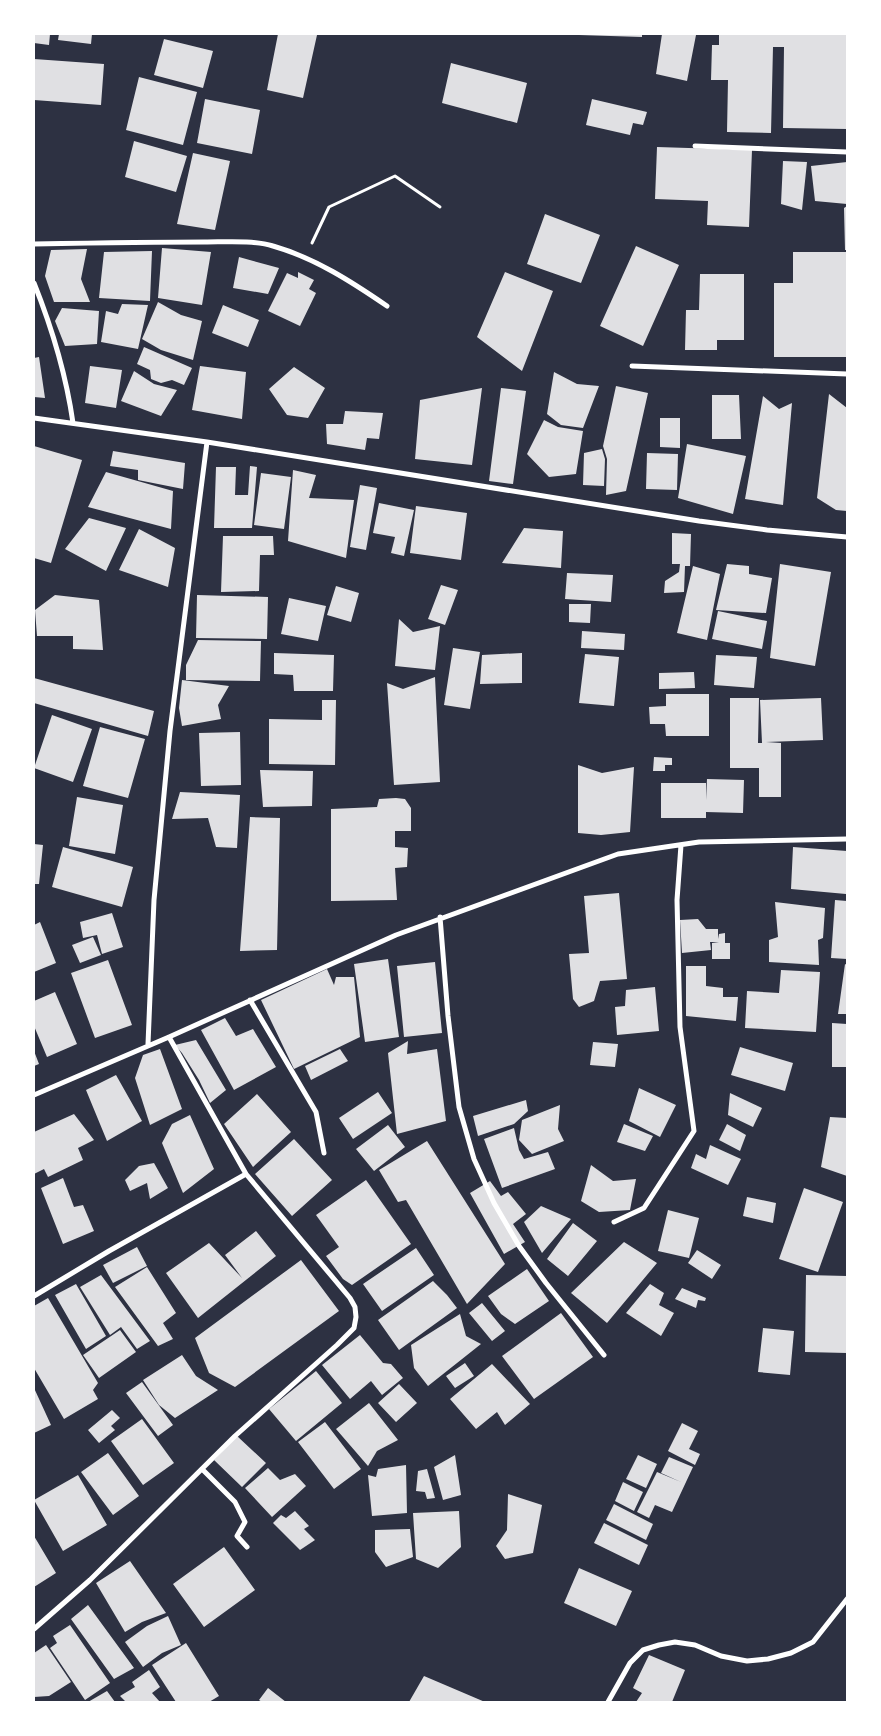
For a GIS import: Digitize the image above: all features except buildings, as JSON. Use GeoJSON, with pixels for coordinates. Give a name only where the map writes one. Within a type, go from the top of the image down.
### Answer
{"type":"FeatureCollection","features":[{"type":"Feature","properties":{"kind":"street"},"geometry":{"type":"LineString","coordinates":[[695,146],[847,152]]}},
{"type":"Feature","properties":{"kind":"street"},"geometry":{"type":"LineString","coordinates":[[34,244],[242,243],[271,245],[306,257],[353,283],[387,306]]}},
{"type":"Feature","properties":{"kind":"street"},"geometry":{"type":"LineString","coordinates":[[34,282],[58,348],[69,394],[73,423]]}},
{"type":"Feature","properties":{"kind":"street"},"geometry":{"type":"LineString","coordinates":[[632,366],[847,374]]}},
{"type":"Feature","properties":{"kind":"street"},"geometry":{"type":"LineString","coordinates":[[34,418],[207,442],[699,521],[768,530],[847,537]]}},
{"type":"Feature","properties":{"kind":"street"},"geometry":{"type":"LineString","coordinates":[[148,1044],[156,880],[170,731],[207,442]]}},
{"type":"Feature","properties":{"kind":"street"},"geometry":{"type":"LineString","coordinates":[[34,1095],[396,935],[618,854],[699,842],[847,839]]}},
{"type":"Feature","properties":{"kind":"street"},"geometry":{"type":"LineString","coordinates":[[614,1222],[644,1208],[694,1131],[680,1027],[677,900],[681,845]]}},
{"type":"Feature","properties":{"kind":"street"},"geometry":{"type":"LineString","coordinates":[[440,918],[448,1016],[460,1107],[474,1159],[494,1203],[519,1246],[604,1355]]}},
{"type":"Feature","properties":{"kind":"street"},"geometry":{"type":"LineString","coordinates":[[250,1000],[316,1112],[324,1153]]}},
{"type":"Feature","properties":{"kind":"street"},"geometry":{"type":"LineString","coordinates":[[34,1629],[90,1580],[235,1436],[354,1328],[356,1317],[350,1298],[246,1174],[169,1036]]}},
{"type":"Feature","properties":{"kind":"street"},"geometry":{"type":"LineString","coordinates":[[34,1296],[109,1251],[246,1174]]}},
{"type":"Feature","properties":{"kind":"street"},"geometry":{"type":"LineString","coordinates":[[202,1469],[235,1502],[246,1522],[236,1536],[247,1547]]}},
{"type":"Feature","properties":{"kind":"street"},"geometry":{"type":"LineString","coordinates":[[608,1702],[630,1663],[643,1650],[675,1642],[695,1645],[721,1656],[747,1661],[768,1659],[792,1653],[813,1642],[847,1599]]}},
{"type":"Feature","properties":{"kind":"path"},"geometry":{"type":"LineString","coordinates":[[306,257],[329,206],[394,176],[440,206]]}}]}
